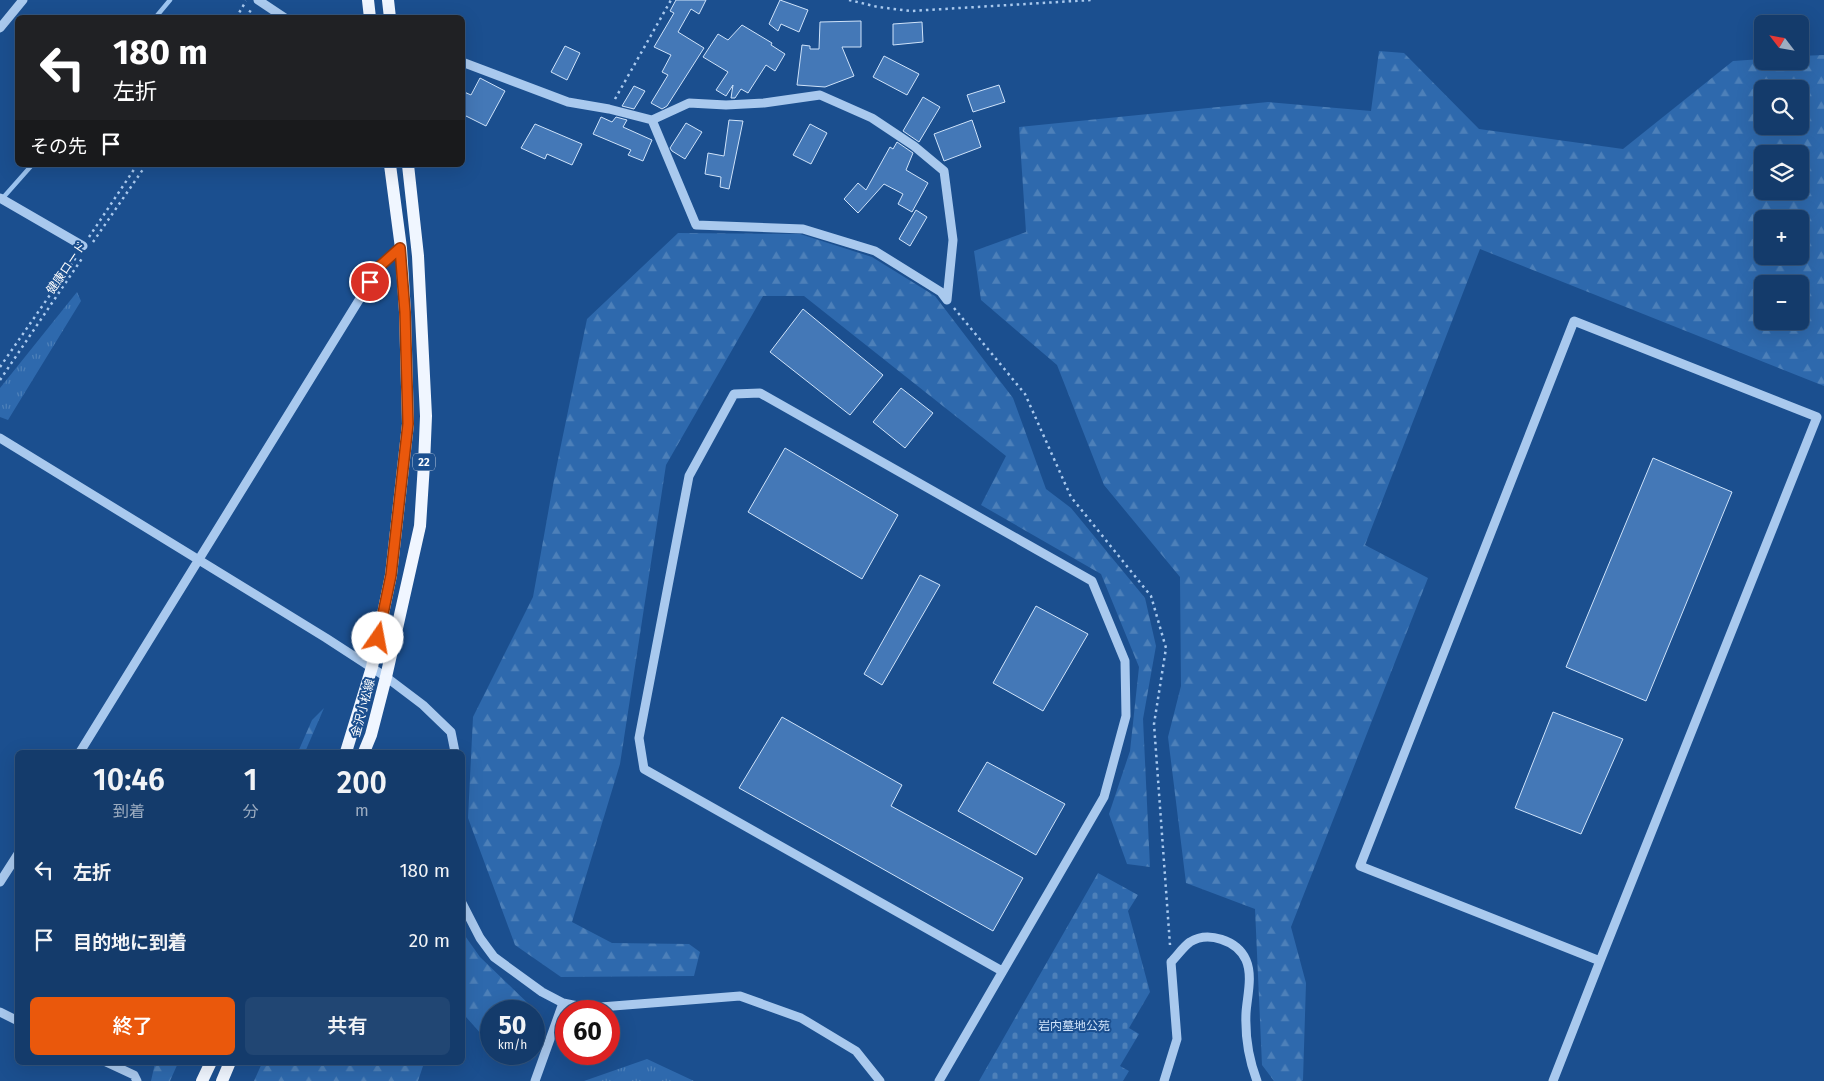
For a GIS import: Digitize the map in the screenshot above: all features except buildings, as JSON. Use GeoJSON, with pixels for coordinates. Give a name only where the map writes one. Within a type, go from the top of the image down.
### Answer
{"type":"FeatureCollection","features":[{"type":"Feature","properties":{"kind":"main road"},"geometry":{"type":"LineString","coordinates":[[368,0],[370,15]]}},
{"type":"Feature","properties":{"kind":"main road"},"geometry":{"type":"LineString","coordinates":[[388,0],[390,15]]}},
{"type":"Feature","properties":{"kind":"main road","name":"金沢小松線"},"geometry":{"type":"LineString","coordinates":[[347,750],[372,667],[391,575],[408,424],[405,312],[400,248],[390,167]]}},
{"type":"Feature","properties":{"kind":"main road","name":"金沢小松線"},"geometry":{"type":"LineString","coordinates":[[365,750],[371,735],[386,677],[420,526],[426,416],[418,256],[408,167]]}},
{"type":"Feature","properties":{"kind":"main road"},"geometry":{"type":"LineString","coordinates":[[202,1081],[209,1065]]}},
{"type":"Feature","properties":{"kind":"main road"},"geometry":{"type":"LineString","coordinates":[[222,1081],[229,1065]]}},
{"type":"Feature","properties":{"kind":"street"},"geometry":{"type":"LineString","coordinates":[[0,28],[23,0]]}},
{"type":"Feature","properties":{"kind":"street"},"geometry":{"type":"LineString","coordinates":[[258,0],[271,4],[282,15]]}},
{"type":"Feature","properties":{"kind":"street"},"geometry":{"type":"LineString","coordinates":[[465,63],[568,102],[609,109],[652,120],[689,103],[736,104],[820,96],[872,118],[914,146],[944,171],[953,240],[948,300],[940,292],[875,251],[803,228],[696,225],[652,120]]}},
{"type":"Feature","properties":{"kind":"street"},"geometry":{"type":"LineString","coordinates":[[4,200],[86,250]]}},
{"type":"Feature","properties":{"kind":"street"},"geometry":{"type":"LineString","coordinates":[[81,750],[380,266],[400,248]]}},
{"type":"Feature","properties":{"kind":"street"},"geometry":{"type":"LineString","coordinates":[[1552,1081],[1600,961],[1817,417],[1574,321],[1360,866],[1600,961]]}},
{"type":"Feature","properties":{"kind":"street"},"geometry":{"type":"LineString","coordinates":[[939,1081],[1104,796],[1126,716],[1124,661],[1092,581],[760,393],[734,394],[689,476],[639,738],[644,769],[1002,971]]}},
{"type":"Feature","properties":{"kind":"street"},"geometry":{"type":"LineString","coordinates":[[0,438],[372,667],[423,706],[451,732],[455,750]]}},
{"type":"Feature","properties":{"kind":"street"},"geometry":{"type":"LineString","coordinates":[[0,882],[15,859]]}},
{"type":"Feature","properties":{"kind":"street"},"geometry":{"type":"LineString","coordinates":[[465,910],[480,938],[494,957],[542,992],[558,1000]]}},
{"type":"Feature","properties":{"kind":"street"},"geometry":{"type":"LineString","coordinates":[[1164,1081],[1177,1039],[1171,962],[1190,942],[1202,938],[1218,937],[1238,949],[1246,960],[1249,976],[1246,1015],[1247,1039],[1250,1063],[1257,1081]]}},
{"type":"Feature","properties":{"kind":"street"},"geometry":{"type":"LineString","coordinates":[[620,1005],[740,996],[801,1018],[856,1051],[880,1081]]}},
{"type":"Feature","properties":{"kind":"street"},"geometry":{"type":"LineString","coordinates":[[0,1012],[15,1019]]}},
{"type":"Feature","properties":{"kind":"street"},"geometry":{"type":"LineString","coordinates":[[535,1081],[555,1027]]}},
{"type":"Feature","properties":{"kind":"street"},"geometry":{"type":"LineString","coordinates":[[112,1065],[134,1075],[137,1081]]}},
{"type":"Feature","properties":{"kind":"path"},"geometry":{"type":"LineString","coordinates":[[238,15],[247,0]]}},
{"type":"Feature","properties":{"kind":"path"},"geometry":{"type":"LineString","coordinates":[[609,109],[671,0]]}},
{"type":"Feature","properties":{"kind":"path"},"geometry":{"type":"LineString","coordinates":[[849,0],[878,7],[911,11],[1091,0]]}},
{"type":"Feature","properties":{"kind":"path"},"geometry":{"type":"LineString","coordinates":[[0,366],[86,250],[119,190],[136,167]]}},
{"type":"Feature","properties":{"kind":"path","name":"健康ロード"},"geometry":{"type":"LineString","coordinates":[[0,380],[86,250],[145,167]]}},
{"type":"Feature","properties":{"kind":"green space"},"geometry":{"type":"Polygon","coordinates":[[[1379,51],[1404,53],[1479,129],[1623,149],[1733,61],[1754,60],[1754,70],[1809,70],[1809,56],[1824,55],[1824,386],[1480,249],[1365,545],[1428,578],[1291,927],[1306,983],[1302,1081],[1274,1081],[1262,1065],[1255,909],[1186,883],[1168,737],[1181,686],[1180,577],[1104,485],[1057,365],[981,300],[974,251],[1026,232],[1019,127],[1268,102],[1371,111],[1379,51]]]}},
{"type":"Feature","properties":{"kind":"green space"},"geometry":{"type":"Polygon","coordinates":[[[678,233],[800,234],[872,257],[935,296],[1013,398],[1046,489],[1071,508],[1145,598],[1156,646],[1143,719],[1150,867],[1127,864],[1109,814],[1130,751],[1139,667],[1101,574],[981,505],[1006,456],[804,296],[763,296],[666,465],[620,764],[572,922],[612,943],[689,944],[700,952],[694,976],[561,977],[515,945],[468,818],[473,717],[533,597],[555,474],[587,319],[678,233]]]}},
{"type":"Feature","properties":{"kind":"green space"},"geometry":{"type":"Polygon","coordinates":[[[77,292],[81,301],[8,420],[0,417],[0,388],[77,292]]]}},
{"type":"Feature","properties":{"kind":"green space"},"geometry":{"type":"Polygon","coordinates":[[[324,708],[306,750],[299,750],[312,720],[324,708]]]}},
{"type":"Feature","properties":{"kind":"green space","name":"岩内墓地公苑"},"geometry":{"type":"Polygon","coordinates":[[[1098,873],[1138,895],[1128,911],[1150,992],[1129,1028],[1139,1034],[1120,1066],[1129,1071],[1123,1081],[979,1081],[1098,873]]]}},
{"type":"Feature","properties":{"kind":"green space"},"geometry":{"type":"Polygon","coordinates":[[[465,936],[480,957],[525,1000],[480,1000],[480,1033],[465,1017],[465,936]]]}},
{"type":"Feature","properties":{"kind":"green space"},"geometry":{"type":"Polygon","coordinates":[[[647,1059],[694,1081],[584,1081],[647,1059]]]}},
{"type":"Feature","properties":{"kind":"green space"},"geometry":{"type":"Polygon","coordinates":[[[155,1065],[177,1065],[170,1081],[151,1081],[155,1065]]]}},
{"type":"Feature","properties":{"kind":"green space"},"geometry":{"type":"Polygon","coordinates":[[[261,1065],[423,1065],[418,1081],[254,1081],[261,1065]]]}},
{"type":"Feature","properties":{"kind":"waterway"},"geometry":{"type":"LineString","coordinates":[[158,15],[170,0]]}},
{"type":"Feature","properties":{"kind":"waterway"},"geometry":{"type":"LineString","coordinates":[[1,200],[30,167]]}},
{"type":"Feature","properties":{"kind":"route"},"geometry":{"type":"LineString","coordinates":[[370,282],[380,266],[400,248],[405,312],[408,424],[391,575],[378,638]]}}]}
